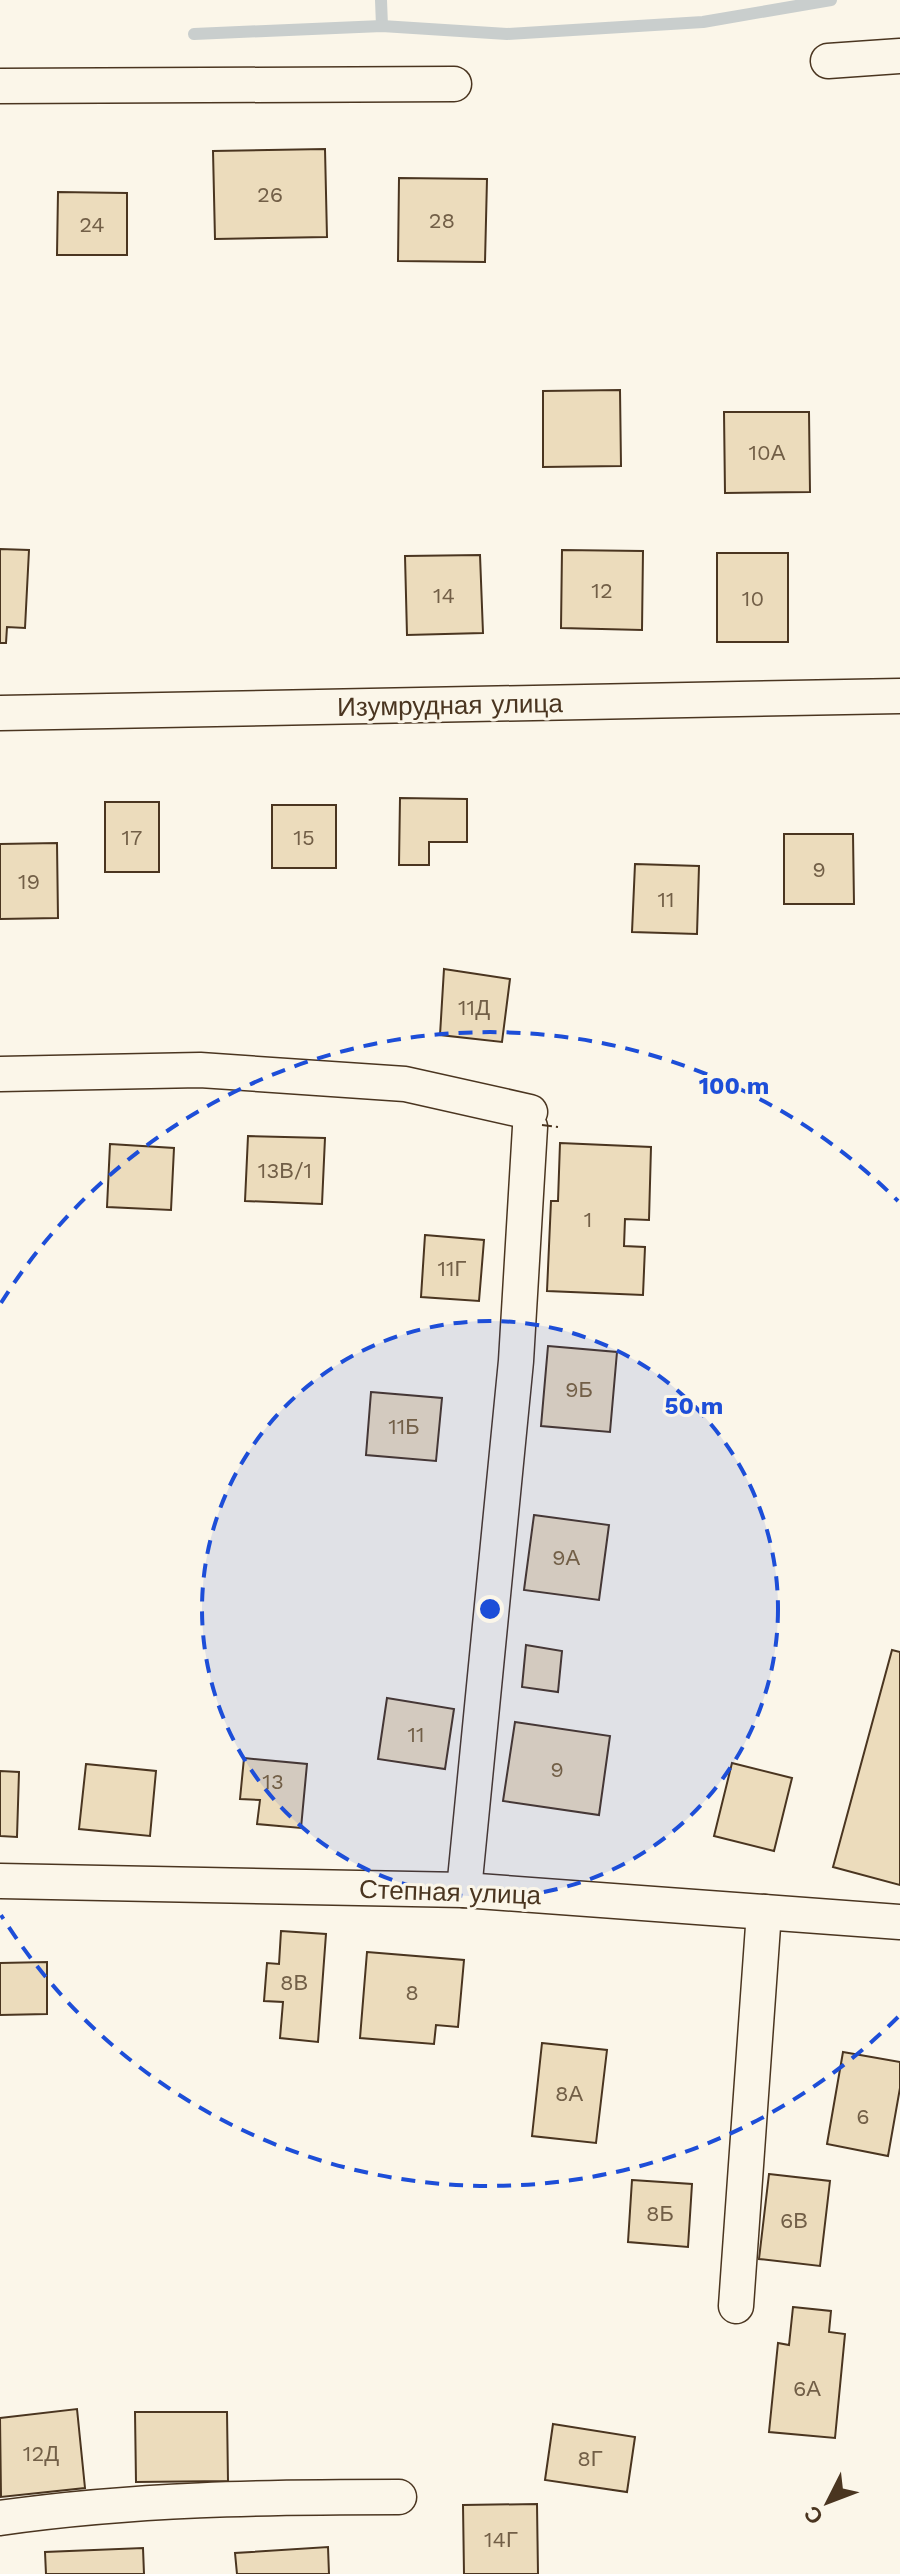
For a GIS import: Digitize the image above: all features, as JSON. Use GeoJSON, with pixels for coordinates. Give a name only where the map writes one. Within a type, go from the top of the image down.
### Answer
{"type":"FeatureCollection","features":[{"type":"Feature","properties":{"kind":"street"},"geometry":{"type":"LineString","coordinates":[[828,61],[900,56]]}},
{"type":"Feature","properties":{"kind":"street"},"geometry":{"type":"LineString","coordinates":[[0,86],[454,84]]}},
{"type":"Feature","properties":{"kind":"street","name":"Изумрудная улица"},"geometry":{"type":"LineString","coordinates":[[0,713],[900,696]]}},
{"type":"Feature","properties":{"kind":"street"},"geometry":{"type":"LineString","coordinates":[[0,1074],[200,1070],[405,1084],[530,1120],[516,1361],[464,1890]]}},
{"type":"Feature","properties":{"kind":"street","name":"Степная улица"},"geometry":{"type":"LineString","coordinates":[[0,1881],[464,1890],[900,1922]]}},
{"type":"Feature","properties":{"kind":"street"},"geometry":{"type":"LineString","coordinates":[[736,2306],[764,1912]]}},
{"type":"Feature","properties":{"kind":"street"},"geometry":{"type":"LineString","coordinates":[[0,2518],[80,2507],[237,2498],[399,2497]]}},
{"type":"Feature","properties":{"kind":"building"},"geometry":{"type":"Polygon","coordinates":[[[325,149],[327,237],[215,239],[213,151],[325,149]]]}},
{"type":"Feature","properties":{"kind":"building"},"geometry":{"type":"Polygon","coordinates":[[[399,178],[487,179],[485,262],[398,261],[399,178]]]}},
{"type":"Feature","properties":{"kind":"building"},"geometry":{"type":"Polygon","coordinates":[[[58,192],[127,193],[127,255],[57,255],[58,192]]]}},
{"type":"Feature","properties":{"kind":"building"},"geometry":{"type":"Polygon","coordinates":[[[620,390],[621,466],[543,467],[543,391],[620,390]]]}},
{"type":"Feature","properties":{"kind":"building"},"geometry":{"type":"Polygon","coordinates":[[[724,412],[809,412],[810,492],[725,493],[724,412]]]}},
{"type":"Feature","properties":{"kind":"building"},"geometry":{"type":"Polygon","coordinates":[[[0,549],[29,550],[25,628],[7,627],[6,643],[0,643],[0,549]]]}},
{"type":"Feature","properties":{"kind":"building"},"geometry":{"type":"Polygon","coordinates":[[[562,550],[643,551],[642,630],[561,628],[562,550]]]}},
{"type":"Feature","properties":{"kind":"building"},"geometry":{"type":"Polygon","coordinates":[[[717,553],[788,553],[788,642],[717,642],[717,553]]]}},
{"type":"Feature","properties":{"kind":"building"},"geometry":{"type":"Polygon","coordinates":[[[480,555],[483,633],[407,635],[405,556],[480,555]]]}},
{"type":"Feature","properties":{"kind":"building"},"geometry":{"type":"Polygon","coordinates":[[[400,798],[467,799],[467,842],[429,842],[429,865],[399,865],[400,798]]]}},
{"type":"Feature","properties":{"kind":"building"},"geometry":{"type":"Polygon","coordinates":[[[105,802],[159,802],[159,872],[105,872],[105,802]]]}},
{"type":"Feature","properties":{"kind":"building"},"geometry":{"type":"Polygon","coordinates":[[[272,805],[336,805],[336,868],[272,868],[272,805]]]}},
{"type":"Feature","properties":{"kind":"building"},"geometry":{"type":"Polygon","coordinates":[[[784,834],[853,834],[854,904],[784,904],[784,834]]]}},
{"type":"Feature","properties":{"kind":"building"},"geometry":{"type":"Polygon","coordinates":[[[57,843],[58,918],[0,919],[0,844],[57,843]]]}},
{"type":"Feature","properties":{"kind":"building"},"geometry":{"type":"Polygon","coordinates":[[[635,864],[699,866],[697,934],[632,932],[635,864]]]}},
{"type":"Feature","properties":{"kind":"building"},"geometry":{"type":"Polygon","coordinates":[[[444,969],[510,979],[502,1042],[440,1035],[444,969]]]}},
{"type":"Feature","properties":{"kind":"building"},"geometry":{"type":"Polygon","coordinates":[[[248,1136],[325,1138],[322,1204],[245,1201],[248,1136]]]}},
{"type":"Feature","properties":{"kind":"building"},"geometry":{"type":"Polygon","coordinates":[[[560,1143],[651,1147],[649,1220],[625,1219],[624,1246],[645,1247],[643,1295],[547,1291],[551,1201],[558,1201],[560,1143]]]}},
{"type":"Feature","properties":{"kind":"building"},"geometry":{"type":"Polygon","coordinates":[[[110,1144],[174,1148],[171,1210],[107,1207],[110,1144]]]}},
{"type":"Feature","properties":{"kind":"building"},"geometry":{"type":"Polygon","coordinates":[[[425,1235],[484,1240],[479,1301],[421,1297],[425,1235]]]}},
{"type":"Feature","properties":{"kind":"building"},"geometry":{"type":"Polygon","coordinates":[[[548,1346],[617,1352],[610,1432],[541,1426],[548,1346]]]}},
{"type":"Feature","properties":{"kind":"building"},"geometry":{"type":"Polygon","coordinates":[[[371,1392],[442,1398],[436,1461],[366,1455],[371,1392]]]}},
{"type":"Feature","properties":{"kind":"building"},"geometry":{"type":"Polygon","coordinates":[[[534,1515],[609,1525],[599,1600],[524,1590],[534,1515]]]}},
{"type":"Feature","properties":{"kind":"building"},"geometry":{"type":"Polygon","coordinates":[[[526,1645],[562,1651],[558,1692],[522,1687],[526,1645]]]}},
{"type":"Feature","properties":{"kind":"building"},"geometry":{"type":"Polygon","coordinates":[[[892,1650],[900,1652],[900,1885],[833,1867],[892,1650]]]}},
{"type":"Feature","properties":{"kind":"building"},"geometry":{"type":"Polygon","coordinates":[[[387,1698],[454,1709],[445,1769],[378,1759],[387,1698]]]}},
{"type":"Feature","properties":{"kind":"building"},"geometry":{"type":"Polygon","coordinates":[[[515,1722],[610,1736],[599,1815],[503,1801],[515,1722]]]}},
{"type":"Feature","properties":{"kind":"building"},"geometry":{"type":"Polygon","coordinates":[[[244,1758],[307,1764],[301,1828],[257,1824],[260,1800],[240,1799],[244,1758]]]}},
{"type":"Feature","properties":{"kind":"building"},"geometry":{"type":"Polygon","coordinates":[[[732,1763],[792,1778],[774,1851],[714,1836],[732,1763]]]}},
{"type":"Feature","properties":{"kind":"building"},"geometry":{"type":"Polygon","coordinates":[[[86,1764],[156,1771],[150,1836],[79,1829],[86,1764]]]}},
{"type":"Feature","properties":{"kind":"building"},"geometry":{"type":"Polygon","coordinates":[[[0,1771],[19,1772],[17,1837],[0,1836],[0,1771]]]}},
{"type":"Feature","properties":{"kind":"building"},"geometry":{"type":"Polygon","coordinates":[[[281,1931],[326,1934],[318,2042],[280,2038],[283,2002],[264,2001],[267,1963],[279,1964],[281,1931]]]}},
{"type":"Feature","properties":{"kind":"building"},"geometry":{"type":"Polygon","coordinates":[[[367,1952],[464,1960],[458,2027],[436,2025],[434,2044],[360,2038],[367,1952]]]}},
{"type":"Feature","properties":{"kind":"building"},"geometry":{"type":"Polygon","coordinates":[[[47,1962],[47,2014],[0,2015],[0,1963],[47,1962]]]}},
{"type":"Feature","properties":{"kind":"building"},"geometry":{"type":"Polygon","coordinates":[[[542,2043],[607,2050],[596,2143],[532,2136],[542,2043]]]}},
{"type":"Feature","properties":{"kind":"building"},"geometry":{"type":"Polygon","coordinates":[[[843,2052],[900,2062],[900,2088],[888,2156],[827,2144],[843,2052]]]}},
{"type":"Feature","properties":{"kind":"building"},"geometry":{"type":"Polygon","coordinates":[[[769,2174],[830,2181],[820,2266],[759,2259],[769,2174]]]}},
{"type":"Feature","properties":{"kind":"building"},"geometry":{"type":"Polygon","coordinates":[[[632,2180],[692,2184],[688,2247],[628,2242],[632,2180]]]}},
{"type":"Feature","properties":{"kind":"building"},"geometry":{"type":"Polygon","coordinates":[[[793,2307],[831,2311],[829,2332],[845,2334],[835,2438],[769,2432],[778,2343],[789,2345],[793,2307]]]}},
{"type":"Feature","properties":{"kind":"building"},"geometry":{"type":"Polygon","coordinates":[[[77,2409],[85,2488],[1,2497],[0,2418],[77,2409]]]}},
{"type":"Feature","properties":{"kind":"building"},"geometry":{"type":"Polygon","coordinates":[[[135,2412],[227,2412],[228,2481],[136,2482],[135,2412]]]}},
{"type":"Feature","properties":{"kind":"building"},"geometry":{"type":"Polygon","coordinates":[[[553,2424],[635,2437],[627,2492],[545,2480],[553,2424]]]}},
{"type":"Feature","properties":{"kind":"building"},"geometry":{"type":"Polygon","coordinates":[[[537,2504],[538,2574],[464,2574],[463,2505],[537,2504]]]}},
{"type":"Feature","properties":{"kind":"building"},"geometry":{"type":"Polygon","coordinates":[[[328,2547],[329,2574],[237,2574],[235,2553],[328,2547]]]}},
{"type":"Feature","properties":{"kind":"building"},"geometry":{"type":"Polygon","coordinates":[[[143,2548],[144,2574],[46,2574],[45,2552],[143,2548]]]}},
{"type":"Feature","properties":{"kind":"waterway"},"geometry":{"type":"LineString","coordinates":[[381,0],[382,26]]}},
{"type":"Feature","properties":{"kind":"waterway"},"geometry":{"type":"LineString","coordinates":[[194,34],[382,26],[507,34],[703,22],[831,0]]}},
{"type":"Feature","properties":{"kind":"fence"},"geometry":{"type":"LineString","coordinates":[[542,1125],[558,1127]]}}]}
